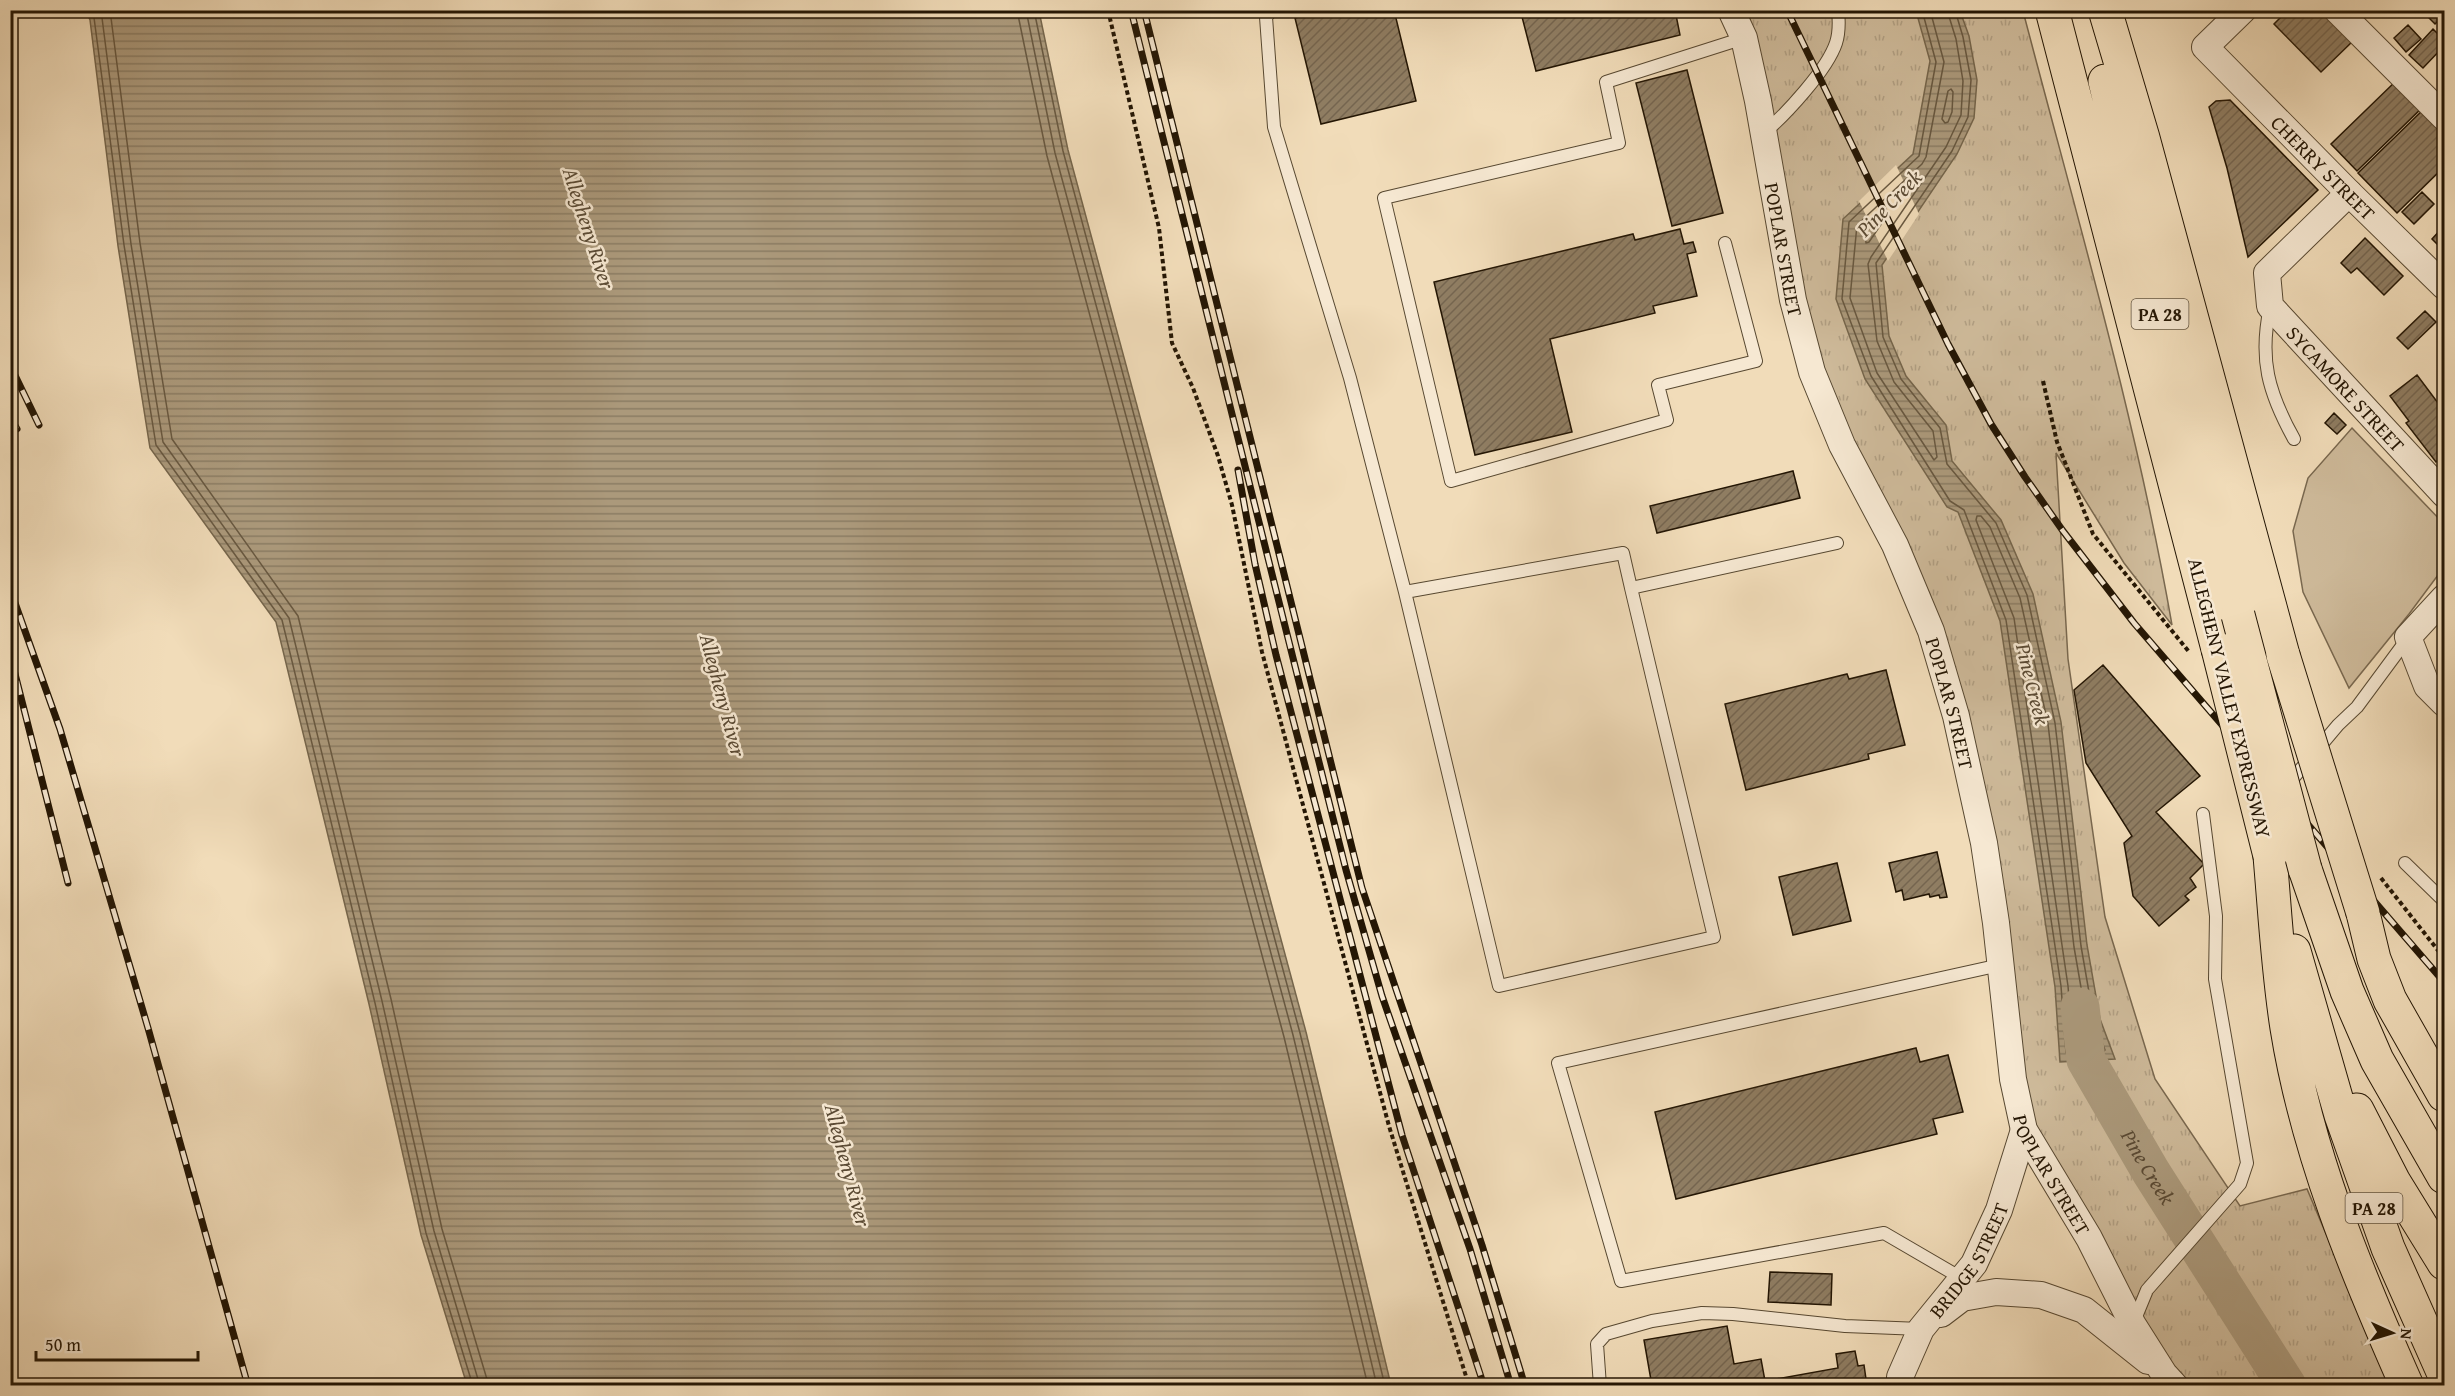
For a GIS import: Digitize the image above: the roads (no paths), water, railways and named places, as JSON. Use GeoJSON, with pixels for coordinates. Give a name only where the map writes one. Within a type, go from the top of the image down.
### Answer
{"type":"FeatureCollection","features":[{"type":"Feature","properties":{"kind":"highway","name":"ALLEGHENY VALLEY EXPRESSWAY"},"geometry":{"type":"LineString","coordinates":[[2052,10],[2297,961],[2341,1115],[2388,1248],[2445,1374]]}},
{"type":"Feature","properties":{"kind":"highway","name":"ALLEGHENY VALLEY EXPRESSWAY"},"geometry":{"type":"LineString","coordinates":[[2088,10],[2155,295],[2305,869],[2347,991],[2376,1060],[2445,1177]]}},
{"type":"Feature","properties":{"kind":"highway"},"geometry":{"type":"LineString","coordinates":[[2105,10],[2143,138],[2283,655],[2363,914],[2374,959],[2390,1000],[2445,1095]]}},
{"type":"Feature","properties":{"kind":"highway"},"geometry":{"type":"LineString","coordinates":[[2270,856],[2287,1029],[2309,1128],[2355,1262],[2407,1386]]}},
{"type":"Feature","properties":{"kind":"highway"},"geometry":{"type":"LineString","coordinates":[[2363,914],[2445,1051]]}},
{"type":"Feature","properties":{"kind":"highway"},"geometry":{"type":"LineString","coordinates":[[2319,1037],[2394,1182],[2445,1263]]}},
{"type":"Feature","properties":{"kind":"street","name":"POPLAR STREET"},"geometry":{"type":"LineString","coordinates":[[1731,10],[1744,38],[1765,132],[1793,300],[1812,372],[1842,446],[1895,545],[1931,631],[1956,716],[1984,843],[2013,1079],[2024,1130],[2090,1238],[2133,1325],[2169,1380]]}},
{"type":"Feature","properties":{"kind":"street","name":"CHERRY STREET"},"geometry":{"type":"LineString","coordinates":[[2243,10],[2205,47],[2349,193],[2445,286]]}},
{"type":"Feature","properties":{"kind":"street"},"geometry":{"type":"LineString","coordinates":[[2337,10],[2445,117]]}},
{"type":"Feature","properties":{"kind":"street"},"geometry":{"type":"LineString","coordinates":[[2270,306],[2267,273],[2349,193]]}},
{"type":"Feature","properties":{"kind":"street","name":"SYCAMORE STREET"},"geometry":{"type":"LineString","coordinates":[[2270,306],[2445,494]]}},
{"type":"Feature","properties":{"kind":"street"},"geometry":{"type":"LineString","coordinates":[[2445,598],[2408,637],[2427,686],[2445,703]]}},
{"type":"Feature","properties":{"kind":"street","name":"BRIDGE STREET"},"geometry":{"type":"LineString","coordinates":[[1900,1386],[1900,1377],[1921,1329],[1974,1264],[1999,1210],[2024,1130]]}},
{"type":"Feature","properties":{"kind":"street"},"geometry":{"type":"LineString","coordinates":[[1921,1329],[1962,1298],[1996,1292],[2041,1294],[2084,1310],[2169,1380]]}},
{"type":"Feature","properties":{"kind":"lane"},"geometry":{"type":"LineString","coordinates":[[1272,10],[1266,17],[1274,127],[1350,378],[1405,592],[1499,986],[1714,937],[1623,553],[1405,592]]}},
{"type":"Feature","properties":{"kind":"lane"},"geometry":{"type":"LineString","coordinates":[[1765,132],[1797,99],[1827,59],[1836,43],[1838,10]]}},
{"type":"Feature","properties":{"kind":"lane"},"geometry":{"type":"LineString","coordinates":[[1725,243],[1756,361],[1658,385],[1667,420],[1451,481],[1384,198],[1619,143],[1606,82],[1744,38]]}},
{"type":"Feature","properties":{"kind":"lane"},"geometry":{"type":"LineString","coordinates":[[2270,306],[2265,334],[2267,377],[2282,417],[2294,439]]}},
{"type":"Feature","properties":{"kind":"lane"},"geometry":{"type":"LineString","coordinates":[[1631,588],[1837,543]]}},
{"type":"Feature","properties":{"kind":"lane"},"geometry":{"type":"LineString","coordinates":[[2295,776],[2338,725],[2357,707],[2408,637]]}},
{"type":"Feature","properties":{"kind":"lane"},"geometry":{"type":"LineString","coordinates":[[2133,1325],[2146,1290],[2240,1184],[2247,1163],[2215,980],[2216,916],[2202,814]]}},
{"type":"Feature","properties":{"kind":"lane"},"geometry":{"type":"LineString","coordinates":[[2405,864],[2445,901]]}},
{"type":"Feature","properties":{"kind":"lane"},"geometry":{"type":"LineString","coordinates":[[1963,1279],[1884,1233],[1621,1281],[1558,1063],[2000,965]]}},
{"type":"Feature","properties":{"kind":"lane"},"geometry":{"type":"LineString","coordinates":[[1600,1386],[1597,1344],[1606,1334],[1662,1320],[1702,1313],[1733,1314],[1845,1326],[1921,1329]]}},
{"type":"Feature","properties":{"kind":"water","name":"Allegheny River"},"geometry":{"type":"Polygon","coordinates":[[[86,11],[1039,11],[1068,150],[1306,1032],[1391,1385],[467,1385],[421,1235],[369,1004],[276,622],[150,448],[118,246],[90,20],[86,11]]]}},
{"type":"Feature","properties":{"kind":"water"},"geometry":{"type":"Polygon","coordinates":[[[1916,11],[1960,11],[1969,36],[1977,80],[1974,118],[1957,154],[1882,265],[1889,336],[1906,376],[1946,425],[1952,461],[2001,520],[2033,594],[2061,722],[2087,945],[2100,1019],[2115,1059],[2060,1062],[2055,987],[2000,621],[1958,512],[1947,507],[1865,379],[1836,299],[1843,219],[1913,154],[1930,61],[1916,11]]]}},
{"type":"Feature","properties":{"kind":"waterway","name":"Pine Creek"},"geometry":{"type":"LineString","coordinates":[[2080,1007],[2086,1060],[2151,1172],[2287,1386]]}},
{"type":"Feature","properties":{"kind":"railway"},"geometry":{"type":"LineString","coordinates":[[1131,10],[1346,870],[1382,996],[1470,1249],[1511,1386]]}},
{"type":"Feature","properties":{"kind":"railway"},"geometry":{"type":"LineString","coordinates":[[1144,10],[1362,888],[1482,1245],[1525,1386]]}},
{"type":"Feature","properties":{"kind":"railway"},"geometry":{"type":"LineString","coordinates":[[1787,10],[1948,344],[1991,424],[2025,477],[2063,531],[2134,623],[2444,982]]}},
{"type":"Feature","properties":{"kind":"railway"},"geometry":{"type":"LineString","coordinates":[[10,365],[39,425]]}},
{"type":"Feature","properties":{"kind":"railway"},"geometry":{"type":"LineString","coordinates":[[10,417],[17,429]]}},
{"type":"Feature","properties":{"kind":"railway"},"geometry":{"type":"LineString","coordinates":[[1238,470],[1255,564],[1276,655],[1402,1135],[1484,1386]]}},
{"type":"Feature","properties":{"kind":"railway"},"geometry":{"type":"LineString","coordinates":[[10,589],[60,729],[148,1028],[248,1386]]}},
{"type":"Feature","properties":{"kind":"railway"},"geometry":{"type":"LineString","coordinates":[[10,654],[68,883]]}}]}
